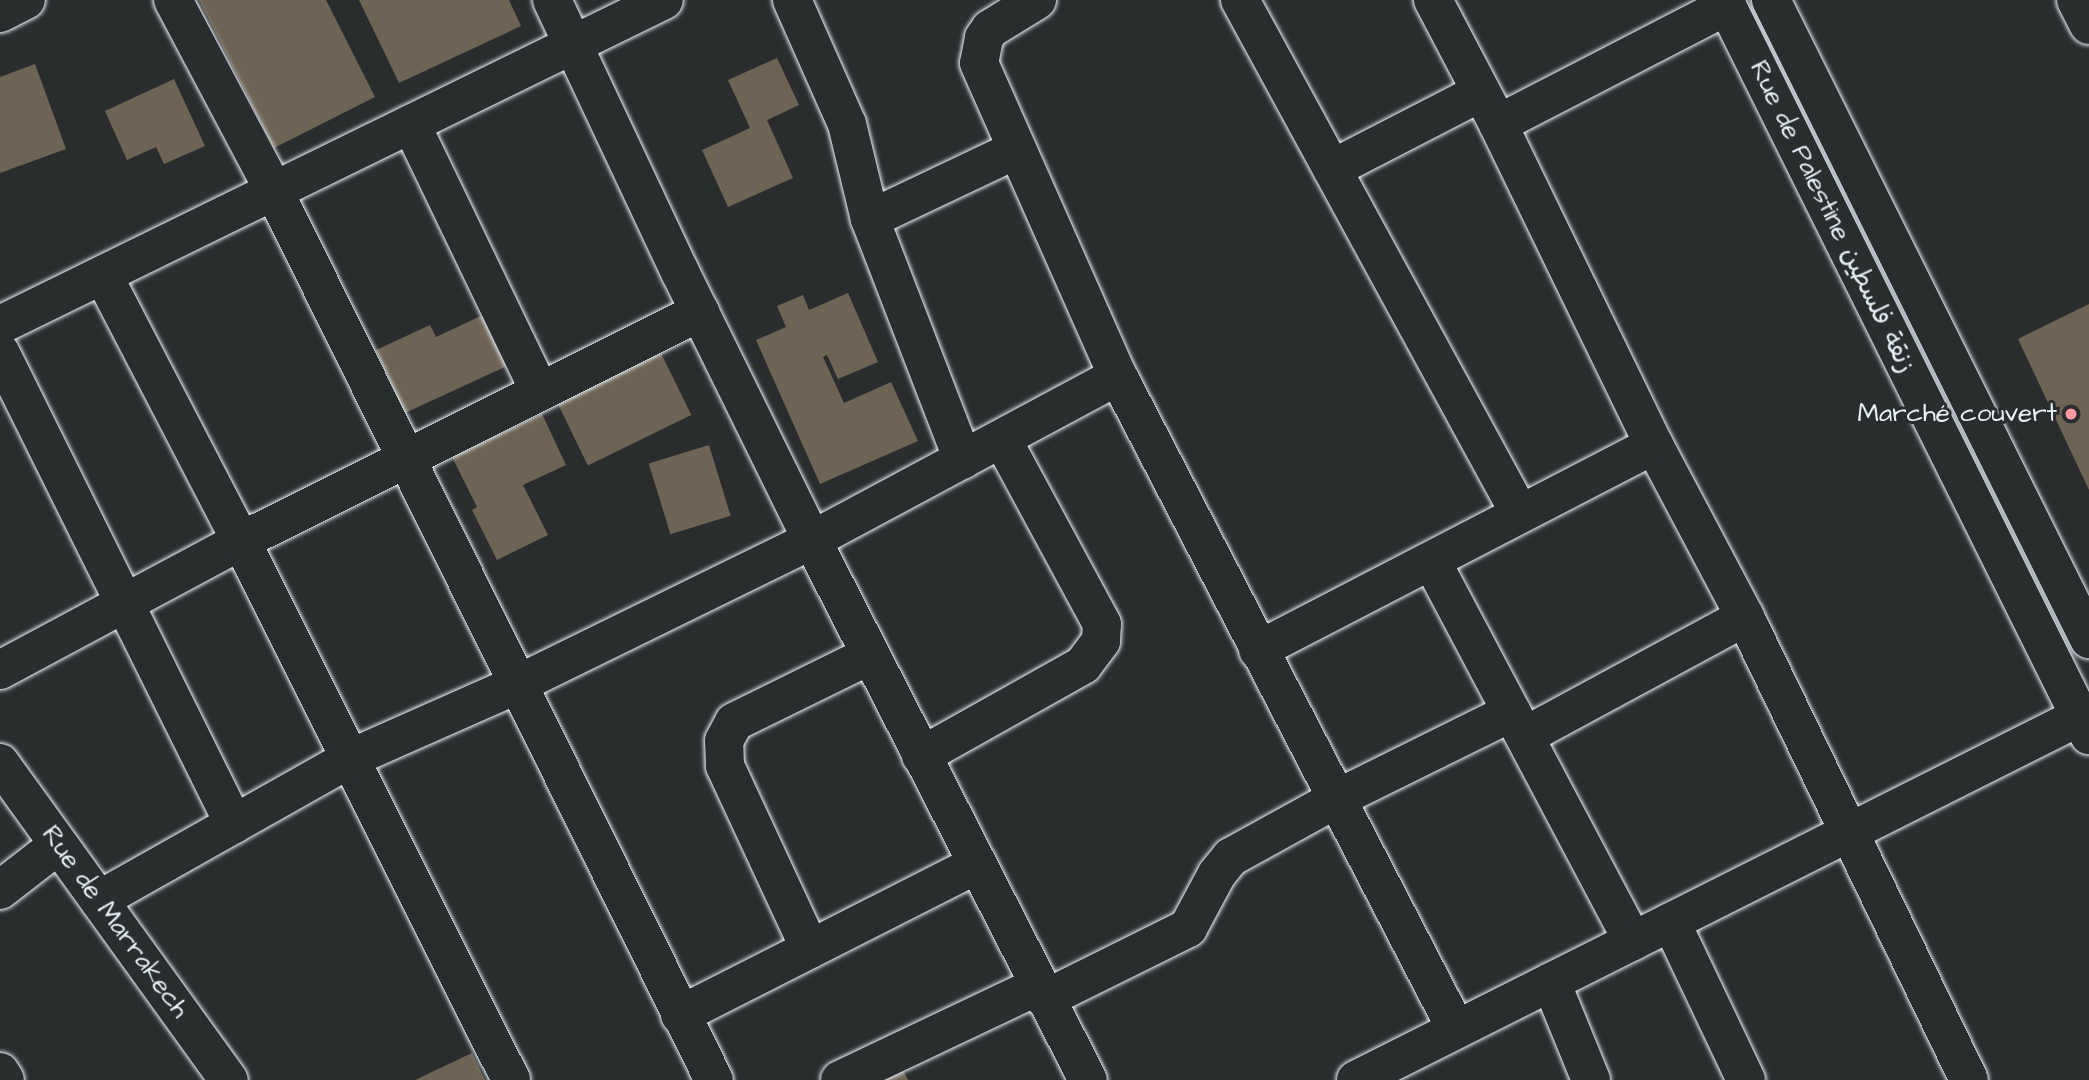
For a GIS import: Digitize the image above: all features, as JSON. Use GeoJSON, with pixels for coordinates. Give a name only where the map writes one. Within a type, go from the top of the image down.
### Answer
{"type":"FeatureCollection","features":[{"type":"Feature","properties":{"kind":"street"},"geometry":{"type":"LineString","coordinates":[[0,13],[26,0]]}},
{"type":"Feature","properties":{"kind":"street"},"geometry":{"type":"LineString","coordinates":[[173,0],[273,189],[714,1080]]}},
{"type":"Feature","properties":{"kind":"street"},"geometry":{"type":"LineString","coordinates":[[552,0],[812,540],[1041,993],[1088,1080]]}},
{"type":"Feature","properties":{"kind":"street"},"geometry":{"type":"LineString","coordinates":[[0,325],[273,189],[664,0]]}},
{"type":"Feature","properties":{"kind":"street"},"geometry":{"type":"LineString","coordinates":[[792,0],[847,124],[870,219],[963,460]]}},
{"type":"Feature","properties":{"kind":"street"},"geometry":{"type":"LineString","coordinates":[[1037,0],[990,29],[981,49],[979,63],[1015,150],[1118,376],[1456,1030]]}},
{"type":"Feature","properties":{"kind":"street"},"geometry":{"type":"LineString","coordinates":[[1240,0],[1520,514]]}},
{"type":"Feature","properties":{"kind":"street"},"geometry":{"type":"LineString","coordinates":[[1433,0],[1489,108],[1654,445],[1745,617],[1967,1079]]}},
{"type":"Feature","properties":{"kind":"street","name":"Rue de Palestine زنقة فلسطين"},"geometry":{"type":"LineString","coordinates":[[1771,0],[2089,639]]}},
{"type":"Feature","properties":{"kind":"street"},"geometry":{"type":"LineString","coordinates":[[2077,0],[2089,25]]}},
{"type":"Feature","properties":{"kind":"street"},"geometry":{"type":"LineString","coordinates":[[1332,170],[1489,108],[1726,3]]}},
{"type":"Feature","properties":{"kind":"street","name":"Rue de Palestine زنقة فلسطين"},"geometry":{"type":"LineString","coordinates":[[1726,3],[2086,721]]}},
{"type":"Feature","properties":{"kind":"street"},"geometry":{"type":"LineString","coordinates":[[411,124],[540,392]]}},
{"type":"Feature","properties":{"kind":"street"},"geometry":{"type":"LineString","coordinates":[[870,219],[1015,150]]}},
{"type":"Feature","properties":{"kind":"street"},"geometry":{"type":"LineString","coordinates":[[103,275],[241,541],[511,1080]]}},
{"type":"Feature","properties":{"kind":"street"},"geometry":{"type":"LineString","coordinates":[[0,670],[241,541],[700,312]]}},
{"type":"Feature","properties":{"kind":"street"},"geometry":{"type":"LineString","coordinates":[[0,352],[234,824]]}},
{"type":"Feature","properties":{"kind":"street"},"geometry":{"type":"LineString","coordinates":[[99,900],[349,759],[518,684],[812,540],[1118,376]]}},
{"type":"Feature","properties":{"kind":"street"},"geometry":{"type":"LineString","coordinates":[[921,756],[1083,665],[1101,641],[1102,624],[1002,439]]}},
{"type":"Feature","properties":{"kind":"street"},"geometry":{"type":"LineString","coordinates":[[1258,650],[1654,445]]}},
{"type":"Feature","properties":{"kind":"street"},"geometry":{"type":"LineString","coordinates":[[1432,562],[1633,941]]}},
{"type":"Feature","properties":{"kind":"street"},"geometry":{"type":"LineString","coordinates":[[840,1080],[1188,928],[1217,874],[1231,857],[1336,799],[1519,724],[1745,617]]}},
{"type":"Feature","properties":{"kind":"street"},"geometry":{"type":"LineString","coordinates":[[810,949],[725,766],[724,741],[734,722],[870,655]]}},
{"type":"Feature","properties":{"kind":"street"},"geometry":{"type":"LineString","coordinates":[[1356,1080],[1849,832],[2086,721]]}},
{"type":"Feature","properties":{"kind":"street","name":"Rue de Marrakech"},"geometry":{"type":"LineString","coordinates":[[0,763],[229,1080]]}},
{"type":"Feature","properties":{"kind":"street"},"geometry":{"type":"LineString","coordinates":[[0,890],[58,845]]}},
{"type":"Feature","properties":{"kind":"street"},"geometry":{"type":"LineString","coordinates":[[680,1015],[976,865]]}},
{"type":"Feature","properties":{"kind":"street"},"geometry":{"type":"LineString","coordinates":[[1671,922],[1746,1080]]}},
{"type":"Feature","properties":{"kind":"street"},"geometry":{"type":"LineString","coordinates":[[1551,982],[1591,1080]]}},
{"type":"Feature","properties":{"kind":"street"},"geometry":{"type":"LineString","coordinates":[[0,1072],[5,1080]]}},
{"type":"Feature","properties":{"kind":"building"},"geometry":{"type":"Polygon","coordinates":[[[199,0],[326,0],[375,97],[274,148],[199,0]]]}},
{"type":"Feature","properties":{"kind":"building"},"geometry":{"type":"Polygon","coordinates":[[[359,0],[509,0],[521,26],[399,83],[359,0]]]}},
{"type":"Feature","properties":{"kind":"building"},"geometry":{"type":"Polygon","coordinates":[[[777,58],[799,105],[767,120],[793,178],[728,207],[702,150],[750,128],[728,80],[777,58]]]}},
{"type":"Feature","properties":{"kind":"building"},"geometry":{"type":"Polygon","coordinates":[[[35,64],[66,149],[0,173],[0,77],[35,64]]]}},
{"type":"Feature","properties":{"kind":"building"},"geometry":{"type":"Polygon","coordinates":[[[174,79],[205,146],[164,164],[156,147],[127,160],[105,111],[174,79]]]}},
{"type":"Feature","properties":{"kind":"building"},"geometry":{"type":"Polygon","coordinates":[[[848,293],[878,362],[838,379],[827,355],[823,357],[844,403],[891,382],[918,441],[820,484],[756,340],[786,327],[777,306],[803,295],[809,310],[848,293]]]}},
{"type":"Feature","properties":{"kind":"building","name":"Marché couvert"},"geometry":{"type":"Polygon","coordinates":[[[2089,304],[2089,490],[2018,339],[2089,304]]]}},
{"type":"Feature","properties":{"kind":"building"},"geometry":{"type":"Polygon","coordinates":[[[485,314],[509,365],[405,413],[376,350],[430,325],[436,337],[485,314]]]}},
{"type":"Feature","properties":{"kind":"building"},"geometry":{"type":"Polygon","coordinates":[[[661,353],[691,415],[588,465],[558,403],[661,353]]]}},
{"type":"Feature","properties":{"kind":"building"},"geometry":{"type":"Polygon","coordinates":[[[542,414],[566,465],[523,485],[548,535],[497,560],[472,510],[477,507],[452,457],[542,414]]]}},
{"type":"Feature","properties":{"kind":"building"},"geometry":{"type":"Polygon","coordinates":[[[709,445],[731,516],[670,534],[649,463],[709,445]]]}},
{"type":"Feature","properties":{"kind":"building"},"geometry":{"type":"Polygon","coordinates":[[[472,1053],[485,1080],[415,1080],[472,1053]]]}},
{"type":"Feature","properties":{"kind":"building"},"geometry":{"type":"Polygon","coordinates":[[[903,1070],[908,1080],[881,1080],[903,1070]]]}},
{"type":"Feature","properties":{"kind":"place","name":"Marché couvert"},"geometry":{"type":"Point","coordinates":[2071,414]}}]}
